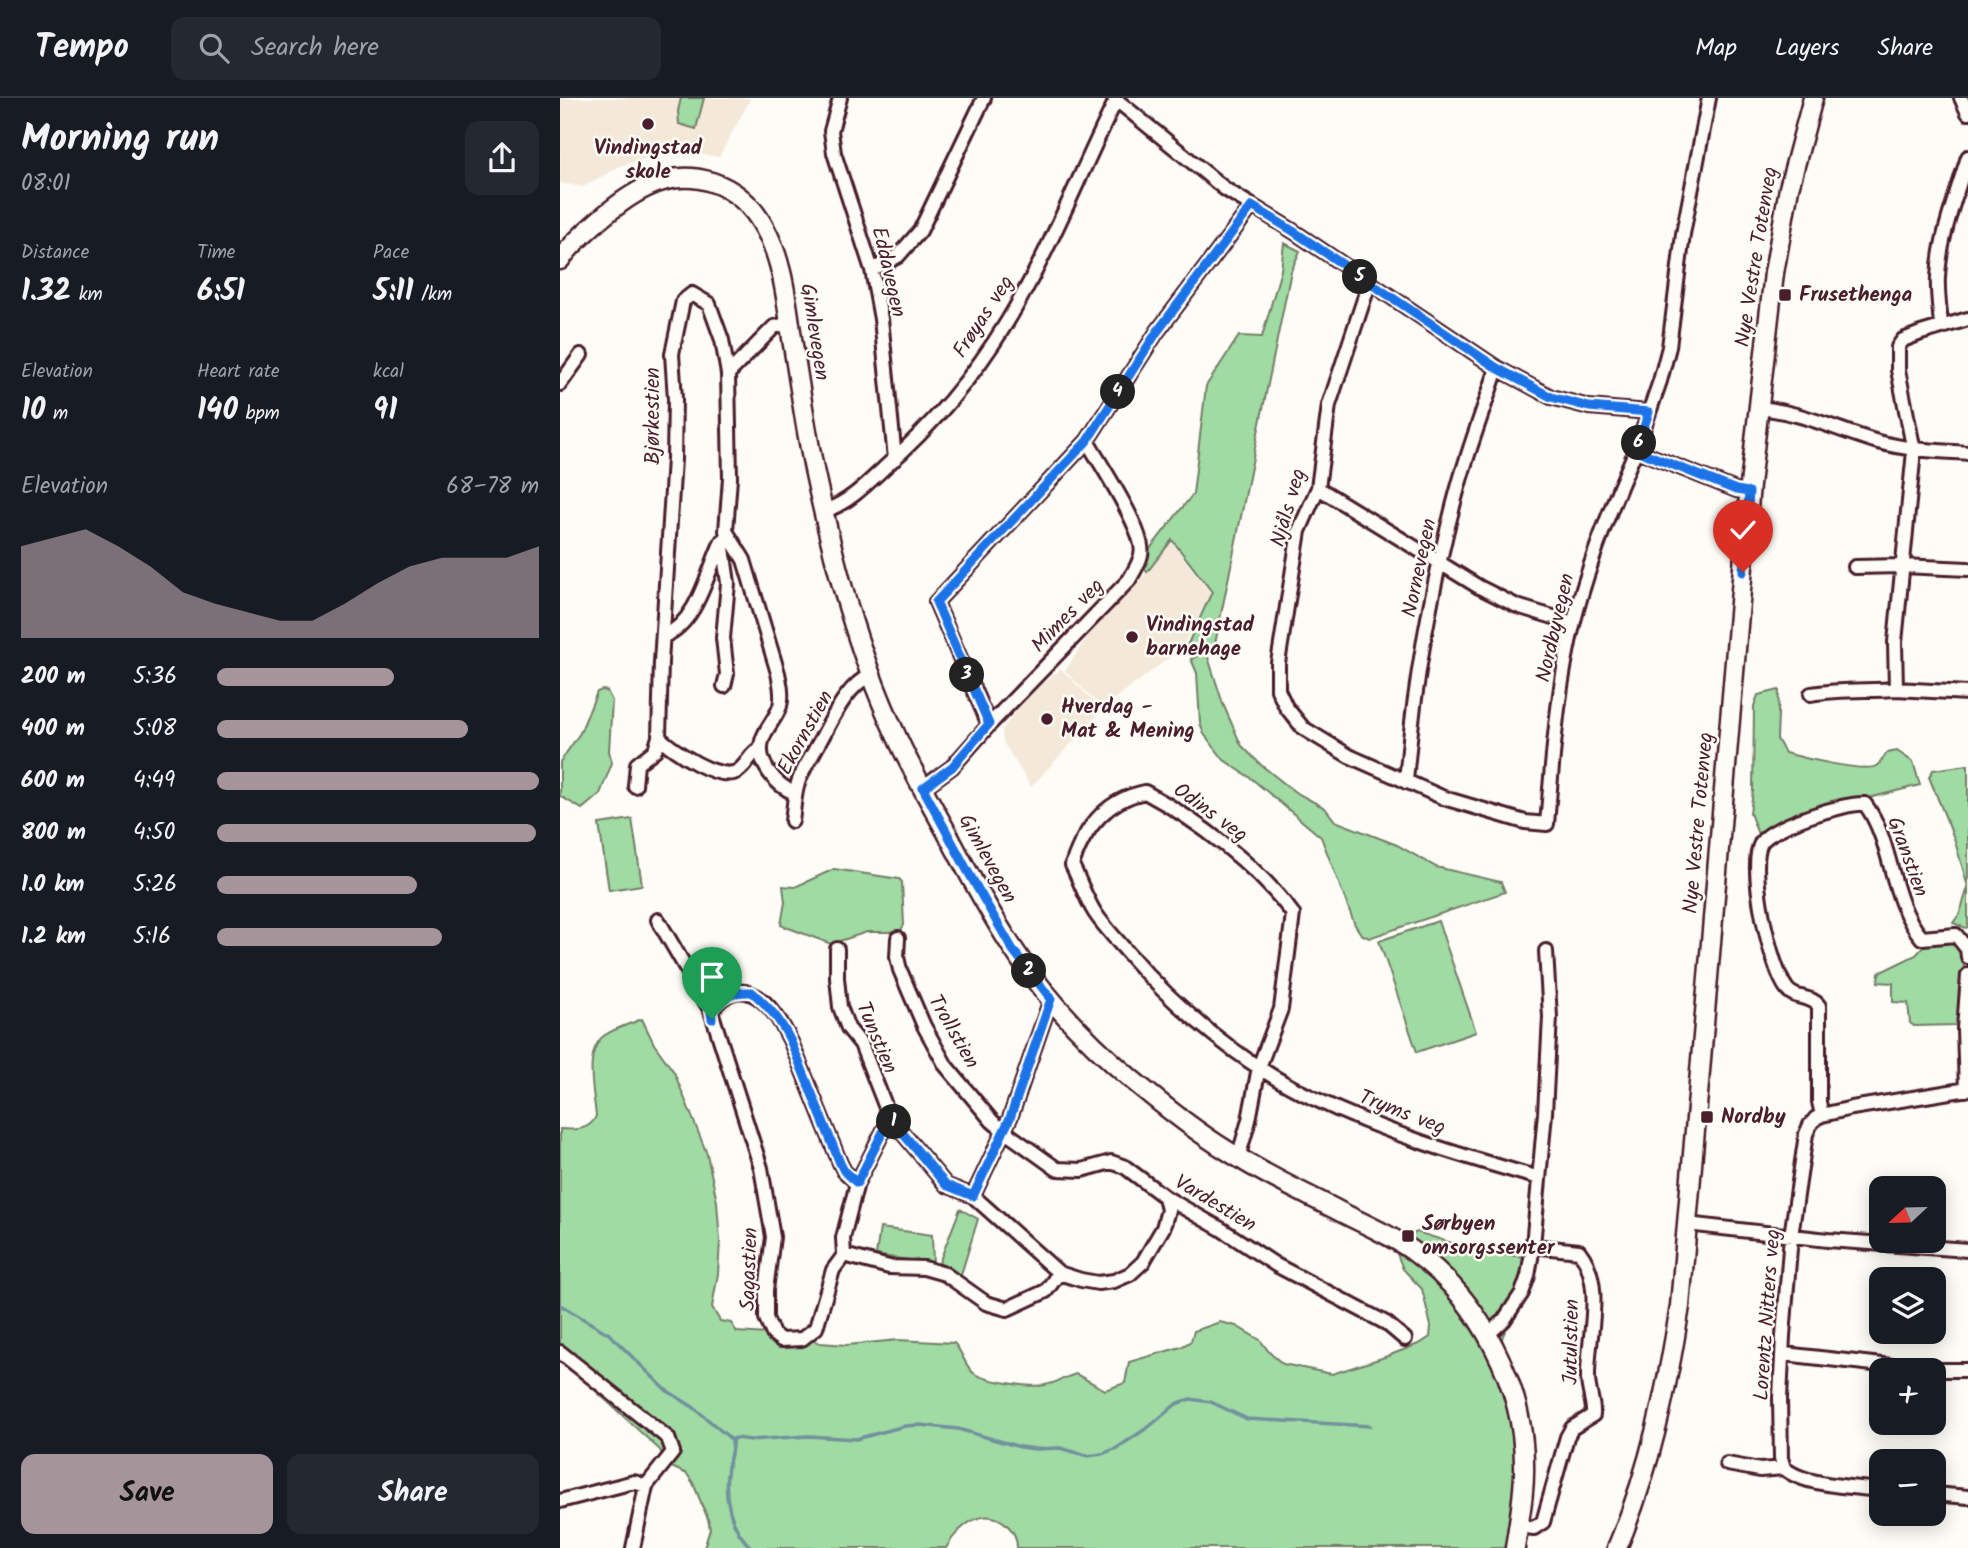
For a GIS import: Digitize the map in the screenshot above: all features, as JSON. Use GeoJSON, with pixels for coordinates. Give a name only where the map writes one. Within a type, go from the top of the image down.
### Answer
{"type":"FeatureCollection","features":[{"type":"Feature","properties":{"kind":"street","name":"Eddavegen"},"geometry":{"type":"LineString","coordinates":[[839,98],[831,131],[834,153],[872,270],[881,319],[895,459]]}},
{"type":"Feature","properties":{"kind":"street"},"geometry":{"type":"LineString","coordinates":[[872,270],[898,256],[920,231],[984,98]]}},
{"type":"Feature","properties":{"kind":"street","name":"Nordbyvegen"},"geometry":{"type":"LineString","coordinates":[[1547,824],[1557,716],[1573,623],[1603,528],[1636,450],[1669,347],[1683,234],[1709,98]]}},
{"type":"Feature","properties":{"kind":"street","name":"Nye Vestre Totenveg"},"geometry":{"type":"LineString","coordinates":[[1618,1548],[1658,1424],[1679,1306],[1749,492],[1774,273],[1789,188],[1813,98]]}},
{"type":"Feature","properties":{"kind":"street"},"geometry":{"type":"LineString","coordinates":[[1961,98],[1968,113]]}},
{"type":"Feature","properties":{"kind":"street"},"geometry":{"type":"LineString","coordinates":[[1116,99],[1225,189],[1293,231],[1497,368],[1551,397],[1589,407],[1649,412]]}},
{"type":"Feature","properties":{"kind":"street","name":"Frøyas veg"},"geometry":{"type":"LineString","coordinates":[[824,511],[834,508],[854,494],[919,437],[954,395],[1006,324],[1039,264],[1116,99]]}},
{"type":"Feature","properties":{"kind":"street"},"geometry":{"type":"LineString","coordinates":[[1941,326],[1938,279],[1940,260],[1952,205],[1968,157]]}},
{"type":"Feature","properties":{"kind":"street","name":"Gimlevegen"},"geometry":{"type":"LineString","coordinates":[[560,260],[588,229],[629,197],[648,186],[675,179],[712,181],[739,195],[764,225],[781,274],[808,434],[841,581],[895,733],[961,860],[1013,950],[1051,999],[1150,1095],[1238,1158],[1414,1251],[1451,1285],[1486,1336],[1511,1388],[1523,1440],[1525,1466],[1515,1548]]}},
{"type":"Feature","properties":{"kind":"street"},"geometry":{"type":"LineString","coordinates":[[989,724],[936,602],[1087,441],[1157,332],[1252,206]]}},
{"type":"Feature","properties":{"kind":"street","name":"Njåls veg"},"geometry":{"type":"LineString","coordinates":[[1369,284],[1329,405],[1318,488],[1299,531],[1278,663],[1278,690],[1286,707],[1303,728],[1349,756],[1444,798],[1525,822],[1547,824]]}},
{"type":"Feature","properties":{"kind":"street","name":"Bjørkestien"},"geometry":{"type":"LineString","coordinates":[[659,737],[674,459],[675,399],[672,354],[683,301],[692,294],[709,304],[722,341],[728,374],[730,478],[724,536],[728,583],[723,638],[727,674],[724,686]]}},
{"type":"Feature","properties":{"kind":"street"},"geometry":{"type":"LineString","coordinates":[[1896,689],[1895,642],[1914,451],[1898,369],[1898,347],[1903,340],[1968,319]]}},
{"type":"Feature","properties":{"kind":"street"},"geometry":{"type":"LineString","coordinates":[[728,374],[774,327],[790,323]]}},
{"type":"Feature","properties":{"kind":"street"},"geometry":{"type":"LineString","coordinates":[[560,384],[581,355]]}},
{"type":"Feature","properties":{"kind":"street","name":"Nornevegen"},"geometry":{"type":"LineString","coordinates":[[1406,782],[1415,691],[1439,563],[1460,481],[1497,368]]}},
{"type":"Feature","properties":{"kind":"street"},"geometry":{"type":"LineString","coordinates":[[1759,408],[1799,414],[1876,441],[1914,451],[1968,453]]}},
{"type":"Feature","properties":{"kind":"street","name":"Mimes veg"},"geometry":{"type":"LineString","coordinates":[[923,788],[952,767],[989,724],[1129,580],[1142,554],[1140,538],[1130,516],[1087,441]]}},
{"type":"Feature","properties":{"kind":"street"},"geometry":{"type":"LineString","coordinates":[[1636,450],[1736,490],[1749,492]]}},
{"type":"Feature","properties":{"kind":"street"},"geometry":{"type":"LineString","coordinates":[[1318,488],[1439,563],[1517,606],[1573,623]]}},
{"type":"Feature","properties":{"kind":"street"},"geometry":{"type":"LineString","coordinates":[[724,536],[744,560],[781,688],[779,707],[762,740],[761,748],[773,780],[795,793]]}},
{"type":"Feature","properties":{"kind":"street","name":"Bjørkestien"},"geometry":{"type":"LineString","coordinates":[[664,636],[675,631],[691,614],[724,536]]}},
{"type":"Feature","properties":{"kind":"street"},"geometry":{"type":"LineString","coordinates":[[1855,566],[1968,569]]}},
{"type":"Feature","properties":{"kind":"street","name":"Ekornstien"},"geometry":{"type":"LineString","coordinates":[[792,821],[795,793],[806,766],[841,704],[864,677],[872,674]]}},
{"type":"Feature","properties":{"kind":"street"},"geometry":{"type":"LineString","coordinates":[[1811,694],[1835,690],[1855,692],[1896,689],[1968,693]]}},
{"type":"Feature","properties":{"kind":"street"},"geometry":{"type":"LineString","coordinates":[[635,786],[637,764],[655,750],[659,737],[689,759],[713,771],[724,773],[739,770],[753,752],[761,748]]}},
{"type":"Feature","properties":{"kind":"street","name":"Odins veg"},"geometry":{"type":"LineString","coordinates":[[1238,1158],[1249,1120],[1259,1067],[1281,1009],[1293,914],[1275,890],[1245,863],[1169,805],[1145,792],[1129,795],[1109,806],[1089,829],[1072,865],[1095,913],[1152,980],[1192,1017],[1259,1067]]}},
{"type":"Feature","properties":{"kind":"street","name":"Granstien"},"geometry":{"type":"LineString","coordinates":[[1822,1115],[1819,1102],[1819,1006],[1814,999],[1793,995],[1786,989],[1772,953],[1763,922],[1757,868],[1762,840],[1774,831],[1811,817],[1856,803],[1866,804],[1878,829],[1895,885],[1916,931],[1922,938],[1956,934],[1968,957]]}},
{"type":"Feature","properties":{"kind":"street","name":"Sagastien"},"geometry":{"type":"LineString","coordinates":[[658,920],[711,1011],[766,1189],[773,1237],[766,1290],[766,1318],[773,1334],[781,1340],[802,1339],[816,1328],[833,1270],[844,1255],[843,1238],[857,1183],[890,1118]]}},
{"type":"Feature","properties":{"kind":"street","name":"Trollstien"},"geometry":{"type":"LineString","coordinates":[[898,938],[897,957],[900,970],[924,1026],[946,1066],[992,1121],[1004,1131]]}},
{"type":"Feature","properties":{"kind":"street","name":"Tunstien"},"geometry":{"type":"LineString","coordinates":[[837,949],[836,978],[840,1007],[848,1028],[861,1044],[890,1118],[946,1185],[973,1196],[1059,1273],[1098,1283],[1114,1281],[1130,1274],[1143,1262],[1164,1228],[1168,1210],[1165,1197]]}},
{"type":"Feature","properties":{"kind":"street"},"geometry":{"type":"LineString","coordinates":[[1486,1336],[1504,1320],[1522,1293],[1533,1246],[1550,1017],[1546,951]]}},
{"type":"Feature","properties":{"kind":"street"},"geometry":{"type":"LineString","coordinates":[[1822,1115],[1967,1090],[1964,1030],[1968,975]]}},
{"type":"Feature","properties":{"kind":"street"},"geometry":{"type":"LineString","coordinates":[[711,1011],[732,993],[752,992],[766,1003],[782,1024],[791,1042],[844,1171],[857,1183]]}},
{"type":"Feature","properties":{"kind":"street"},"geometry":{"type":"LineString","coordinates":[[973,1196],[1004,1131],[1051,999]]}},
{"type":"Feature","properties":{"kind":"street","name":"Tryms veg"},"geometry":{"type":"LineString","coordinates":[[1259,1067],[1311,1097],[1388,1130],[1455,1154],[1539,1178]]}},
{"type":"Feature","properties":{"kind":"street","name":"Lorentz Nitters veg"},"geometry":{"type":"LineString","coordinates":[[1784,1468],[1781,1458],[1780,1398],[1791,1236],[1806,1134],[1810,1125],[1822,1115]]}},
{"type":"Feature","properties":{"kind":"street","name":"Vardestien"},"geometry":{"type":"LineString","coordinates":[[1004,1131],[1056,1169],[1082,1170],[1111,1162],[1125,1167],[1165,1197],[1276,1265],[1386,1323],[1405,1339]]}},
{"type":"Feature","properties":{"kind":"street"},"geometry":{"type":"LineString","coordinates":[[1687,1224],[1791,1236],[1968,1250]]}},
{"type":"Feature","properties":{"kind":"street","name":"Jutulstien"},"geometry":{"type":"LineString","coordinates":[[1518,1526],[1534,1528],[1544,1522],[1567,1437],[1572,1428],[1593,1415],[1594,1409],[1588,1377],[1592,1287],[1584,1257],[1578,1251],[1533,1246]]}},
{"type":"Feature","properties":{"kind":"street"},"geometry":{"type":"LineString","coordinates":[[844,1255],[890,1267],[923,1268],[944,1274],[986,1303],[1007,1309],[1046,1291],[1059,1273]]}},
{"type":"Feature","properties":{"kind":"street"},"geometry":{"type":"LineString","coordinates":[[560,1352],[668,1438],[673,1452],[646,1486],[633,1548]]}},
{"type":"Feature","properties":{"kind":"street"},"geometry":{"type":"LineString","coordinates":[[1784,1354],[1914,1369],[1968,1370]]}},
{"type":"Feature","properties":{"kind":"street"},"geometry":{"type":"LineString","coordinates":[[1727,1464],[1760,1470],[1784,1468],[1790,1474],[1805,1479],[1869,1487]]}},
{"type":"Feature","properties":{"kind":"street"},"geometry":{"type":"LineString","coordinates":[[560,1501],[634,1482],[646,1486]]}},
{"type":"Feature","properties":{"kind":"street"},"geometry":{"type":"LineString","coordinates":[[1946,1495],[1968,1497]]}},
{"type":"Feature","properties":{"kind":"shaded area","name":"Vindingstad skole"},"geometry":{"type":"Polygon","coordinates":[[[560,98],[751,98],[719,157],[675,150],[620,166],[583,187],[560,183],[560,98]]]}},
{"type":"Feature","properties":{"kind":"shaded area"},"geometry":{"type":"Polygon","coordinates":[[[1171,542],[1211,593],[1181,649],[1116,698],[1099,705],[1065,671],[1093,628],[1131,591],[1171,542]]]}},
{"type":"Feature","properties":{"kind":"shaded area"},"geometry":{"type":"Polygon","coordinates":[[[1061,669],[1102,710],[1031,787],[1003,742],[1002,730],[1026,697],[1061,669]]]}},
{"type":"Feature","properties":{"kind":"green space"},"geometry":{"type":"Polygon","coordinates":[[[681,98],[704,98],[696,129],[679,124],[681,98]]]}},
{"type":"Feature","properties":{"kind":"green space"},"geometry":{"type":"Polygon","coordinates":[[[1284,243],[1300,251],[1291,271],[1213,654],[1207,654],[1223,704],[1241,745],[1295,792],[1325,808],[1335,821],[1397,845],[1436,867],[1501,882],[1505,892],[1369,938],[1361,934],[1355,925],[1321,837],[1252,779],[1224,760],[1204,734],[1200,723],[1197,673],[1191,659],[1203,653],[1185,650],[1212,592],[1172,540],[1147,572],[1144,568],[1149,550],[1193,494],[1206,386],[1239,336],[1262,337],[1281,270],[1284,243]]]}},
{"type":"Feature","properties":{"kind":"green space"},"geometry":{"type":"Polygon","coordinates":[[[1779,690],[1777,739],[1785,753],[1832,764],[1869,768],[1877,765],[1887,753],[1897,751],[1913,762],[1920,785],[1822,813],[1762,845],[1750,813],[1753,791],[1754,706],[1758,695],[1779,690]]]}},
{"type":"Feature","properties":{"kind":"green space"},"geometry":{"type":"Polygon","coordinates":[[[607,691],[612,701],[609,751],[612,763],[600,794],[582,809],[560,796],[560,762],[580,733],[597,692],[607,691]]]}},
{"type":"Feature","properties":{"kind":"green space"},"geometry":{"type":"Polygon","coordinates":[[[1968,765],[1968,887],[1954,838],[1929,777],[1933,770],[1968,765]]]}},
{"type":"Feature","properties":{"kind":"green space"},"geometry":{"type":"Polygon","coordinates":[[[632,819],[642,885],[609,890],[599,824],[632,819]]]}},
{"type":"Feature","properties":{"kind":"green space"},"geometry":{"type":"Polygon","coordinates":[[[834,869],[899,879],[902,882],[904,925],[901,930],[867,932],[831,944],[781,925],[785,902],[783,886],[795,887],[834,869]]]}},
{"type":"Feature","properties":{"kind":"green space"},"geometry":{"type":"Polygon","coordinates":[[[1968,887],[1966,928],[1953,923],[1960,913],[1968,887]]]}},
{"type":"Feature","properties":{"kind":"green space"},"geometry":{"type":"Polygon","coordinates":[[[1438,921],[1476,1032],[1417,1052],[1379,941],[1438,921]]]}},
{"type":"Feature","properties":{"kind":"green space"},"geometry":{"type":"Polygon","coordinates":[[[1950,939],[1959,942],[1964,954],[1962,1019],[1956,1025],[1914,1026],[1910,1023],[1908,1003],[1893,1002],[1893,983],[1878,982],[1879,973],[1916,955],[1924,946],[1950,939]]]}},
{"type":"Feature","properties":{"kind":"green space"},"geometry":{"type":"Polygon","coordinates":[[[642,1019],[654,1044],[674,1072],[707,1154],[717,1202],[720,1241],[712,1307],[720,1321],[731,1323],[737,1332],[800,1336],[820,1343],[847,1345],[898,1340],[954,1343],[969,1368],[981,1377],[1039,1386],[1076,1374],[1105,1390],[1125,1383],[1129,1362],[1181,1347],[1191,1341],[1194,1331],[1220,1322],[1236,1326],[1260,1340],[1283,1364],[1332,1374],[1385,1357],[1430,1337],[1431,1326],[1422,1289],[1403,1269],[1397,1254],[1402,1239],[1417,1232],[1487,1254],[1530,1257],[1519,1310],[1502,1339],[1530,1429],[1510,1548],[1017,1548],[1011,1529],[1001,1520],[983,1517],[966,1525],[946,1548],[704,1548],[710,1529],[708,1519],[687,1474],[667,1465],[660,1450],[560,1358],[560,1129],[586,1127],[593,1121],[596,1116],[592,1061],[598,1042],[605,1035],[642,1019]]]}},
{"type":"Feature","properties":{"kind":"green space"},"geometry":{"type":"Polygon","coordinates":[[[960,1209],[978,1219],[960,1278],[939,1263],[960,1209]]]}},
{"type":"Feature","properties":{"kind":"green space"},"geometry":{"type":"Polygon","coordinates":[[[880,1228],[932,1235],[933,1264],[876,1255],[880,1228]]]}},
{"type":"Feature","properties":{"kind":"waterway"},"geometry":{"type":"LineString","coordinates":[[560,1305],[609,1334],[666,1390],[693,1407],[732,1440],[727,1477],[730,1511],[738,1532],[752,1548]]}},
{"type":"Feature","properties":{"kind":"waterway"},"geometry":{"type":"LineString","coordinates":[[732,1440],[808,1436],[856,1439],[905,1426],[920,1425],[958,1429],[1020,1447],[1060,1448],[1088,1456],[1117,1448],[1176,1404],[1190,1399],[1211,1402],[1247,1419],[1370,1426]]}},
{"type":"Feature","properties":{"kind":"place","name":"Vindingstad skole"},"geometry":{"type":"Point","coordinates":[648,124]}},
{"type":"Feature","properties":{"kind":"place","name":"Frusethenga"},"geometry":{"type":"Point","coordinates":[1785,295]}},
{"type":"Feature","properties":{"kind":"place","name":"Vindingstad barnehage"},"geometry":{"type":"Point","coordinates":[1132,637]}},
{"type":"Feature","properties":{"kind":"place","name":"Hverdag - Mat & Mening"},"geometry":{"type":"Point","coordinates":[1047,719]}},
{"type":"Feature","properties":{"kind":"place","name":"Nordby"},"geometry":{"type":"Point","coordinates":[1707,1117]}},
{"type":"Feature","properties":{"kind":"place","name":"Sørbyen omsorgssenter"},"geometry":{"type":"Point","coordinates":[1408,1236]}},
{"type":"Feature","properties":{"kind":"route"},"geometry":{"type":"LineString","coordinates":[[712,1019],[711,1011],[732,993],[752,992],[766,1003],[782,1024],[791,1042],[844,1171],[857,1183],[890,1118],[946,1185],[973,1196],[1010,1118],[1051,999],[1013,950],[923,788],[952,767],[989,724],[936,602],[1087,441],[1157,332],[1252,206],[1369,284],[1398,300],[1497,368],[1551,397],[1589,407],[1649,412],[1636,450],[1736,490],[1749,492],[1743,572]]}}]}
